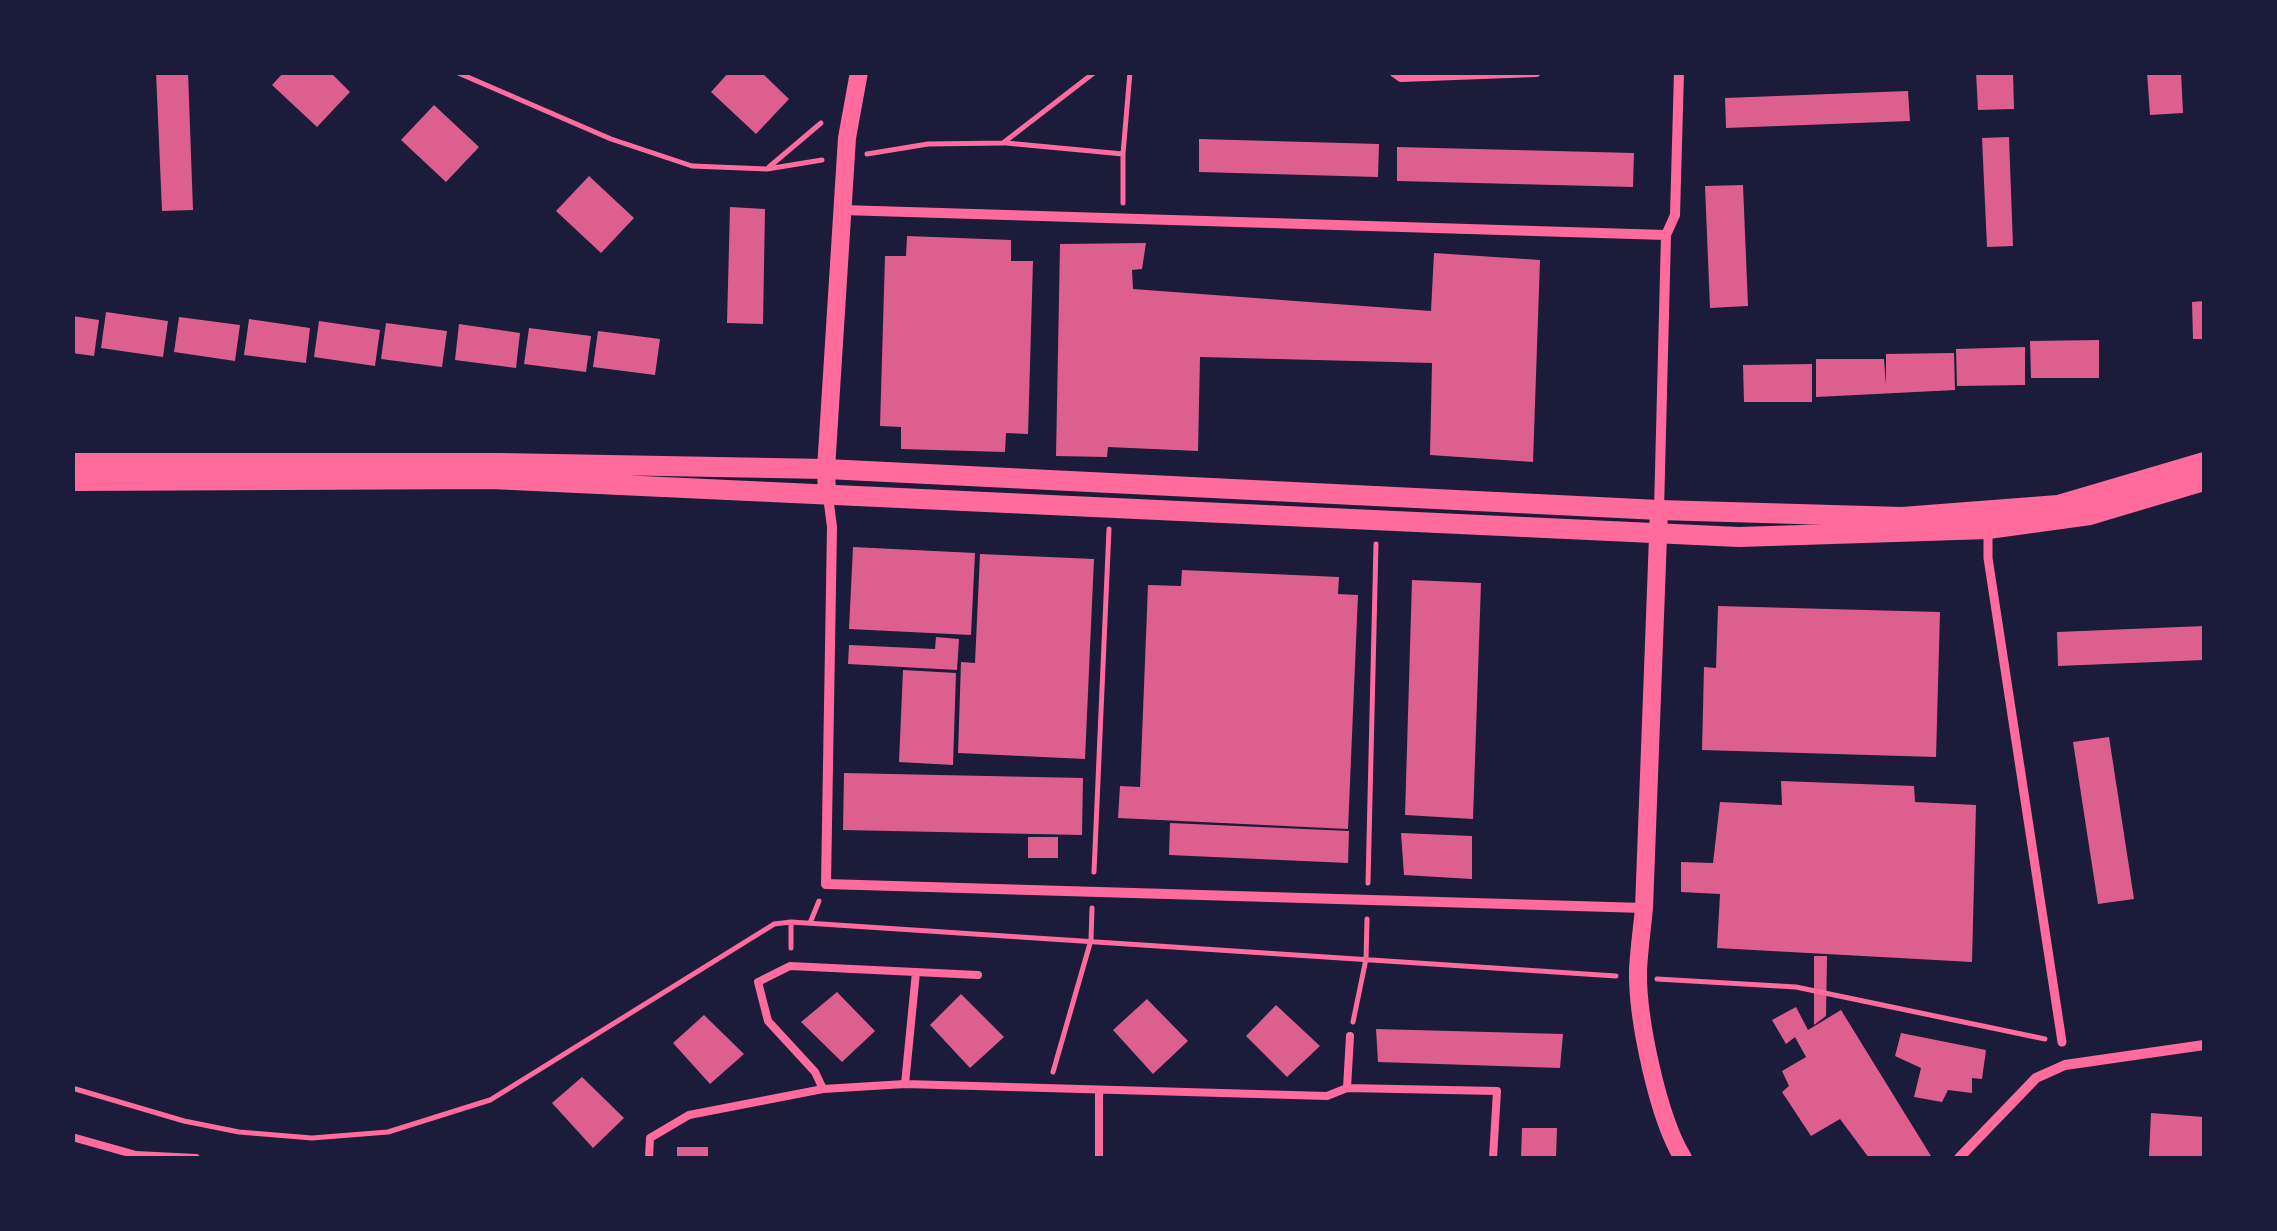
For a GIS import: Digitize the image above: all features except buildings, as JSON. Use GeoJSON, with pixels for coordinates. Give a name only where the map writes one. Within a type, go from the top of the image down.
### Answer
{"type":"FeatureCollection","features":[{"type":"Feature","properties":{"kind":"main road"},"geometry":{"type":"LineString","coordinates":[[72,463],[500,463],[826,469],[1659,510],[1902,517],[2058,506],[2204,462]]}},
{"type":"Feature","properties":{"kind":"main road"},"geometry":{"type":"LineString","coordinates":[[72,482],[490,479],[1739,537],[1988,529],[2090,515],[2204,480]]}},
{"type":"Feature","properties":{"kind":"street"},"geometry":{"type":"LineString","coordinates":[[858,72],[847,138],[826,469],[832,527],[826,884],[1644,908]]}},
{"type":"Feature","properties":{"kind":"street"},"geometry":{"type":"LineString","coordinates":[[1394,72],[1401,77],[1536,72]]}},
{"type":"Feature","properties":{"kind":"street"},"geometry":{"type":"LineString","coordinates":[[1679,72],[1675,215],[1666,235],[1644,908],[1638,973],[1644,1026],[1669,1136],[1683,1158]]}},
{"type":"Feature","properties":{"kind":"street"},"geometry":{"type":"LineString","coordinates":[[842,210],[1666,235]]}},
{"type":"Feature","properties":{"kind":"street"},"geometry":{"type":"LineString","coordinates":[[1988,529],[1988,558],[2062,1042]]}},
{"type":"Feature","properties":{"kind":"street"},"geometry":{"type":"LineString","coordinates":[[1959,1158],[2036,1078],[2065,1064],[2204,1046]]}},
{"type":"Feature","properties":{"kind":"lane"},"geometry":{"type":"LineString","coordinates":[[822,1089],[816,1072],[768,1021],[758,982],[790,966],[978,975]]}},
{"type":"Feature","properties":{"kind":"lane"},"geometry":{"type":"LineString","coordinates":[[905,1084],[916,972]]}},
{"type":"Feature","properties":{"kind":"lane"},"geometry":{"type":"LineString","coordinates":[[1347,1088],[1350,1036]]}},
{"type":"Feature","properties":{"kind":"lane"},"geometry":{"type":"LineString","coordinates":[[649,1158],[650,1138],[689,1114],[822,1089],[905,1084],[1327,1096],[1347,1088],[1497,1091],[1494,1158]]}},
{"type":"Feature","properties":{"kind":"lane"},"geometry":{"type":"LineString","coordinates":[[1099,1092],[1099,1158]]}},
{"type":"Feature","properties":{"kind":"lane"},"geometry":{"type":"LineString","coordinates":[[72,1137],[136,1155],[196,1158]]}},
{"type":"Feature","properties":{"kind":"path"},"geometry":{"type":"LineString","coordinates":[[456,72],[611,139],[692,166],[767,168],[821,123]]}},
{"type":"Feature","properties":{"kind":"path"},"geometry":{"type":"LineString","coordinates":[[1003,143],[1095,72]]}},
{"type":"Feature","properties":{"kind":"path"},"geometry":{"type":"LineString","coordinates":[[1122,220],[1130,72]]}},
{"type":"Feature","properties":{"kind":"path"},"geometry":{"type":"LineString","coordinates":[[928,144],[1003,143],[1124,154]]}},
{"type":"Feature","properties":{"kind":"path"},"geometry":{"type":"LineString","coordinates":[[1094,880],[1110,520]]}},
{"type":"Feature","properties":{"kind":"path"},"geometry":{"type":"LineString","coordinates":[[1368,900],[1376,541]]}},
{"type":"Feature","properties":{"kind":"path"},"geometry":{"type":"LineString","coordinates":[[810,924],[826,884]]}},
{"type":"Feature","properties":{"kind":"path"},"geometry":{"type":"LineString","coordinates":[[1047,1090],[1091,940],[1093,900]]}},
{"type":"Feature","properties":{"kind":"path"},"geometry":{"type":"LineString","coordinates":[[1350,1036],[1366,959],[1367,919]]}},
{"type":"Feature","properties":{"kind":"path"},"geometry":{"type":"LineString","coordinates":[[790,966],[792,922]]}},
{"type":"Feature","properties":{"kind":"path"},"geometry":{"type":"LineString","coordinates":[[72,1088],[184,1121],[239,1132],[312,1138],[388,1132],[490,1100],[774,924],[792,922],[1619,976]]}},
{"type":"Feature","properties":{"kind":"path"},"geometry":{"type":"LineString","coordinates":[[1639,978],[1796,987],[2062,1042]]}}]}
